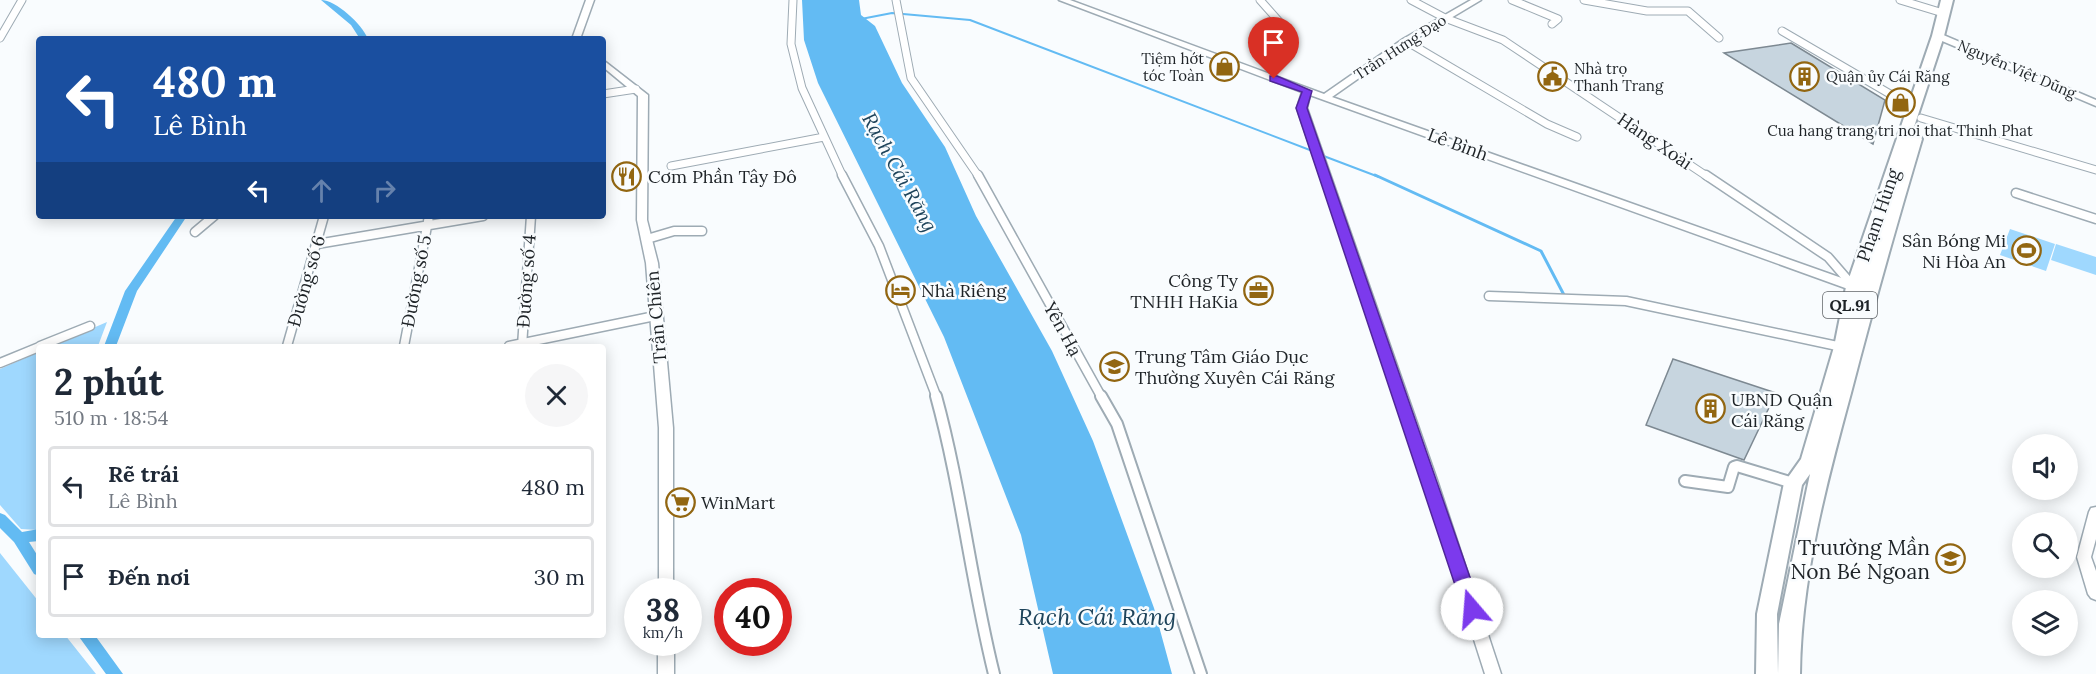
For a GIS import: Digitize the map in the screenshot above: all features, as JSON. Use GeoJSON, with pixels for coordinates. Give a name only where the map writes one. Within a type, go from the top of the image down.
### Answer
{"type":"FeatureCollection","features":[{"type":"Feature","properties":{"kind":"highway","name":"Phạm Hùng"},"geometry":{"type":"LineString","coordinates":[[1941,37],[1943,13],[1947,0]]}},
{"type":"Feature","properties":{"kind":"highway","name":"Phạm Hùng"},"geometry":{"type":"LineString","coordinates":[[1767,674],[1767,614],[1793,483],[1810,461],[1842,347],[1854,287],[1915,119],[1953,0]]}},
{"type":"Feature","properties":{"kind":"highway","name":"Phạm Hùng"},"geometry":{"type":"LineString","coordinates":[[1789,674],[1790,624],[1815,491],[1915,119]]}},
{"type":"Feature","properties":{"kind":"highway"},"geometry":{"type":"LineString","coordinates":[[1793,483],[1815,491]]}},
{"type":"Feature","properties":{"kind":"street"},"geometry":{"type":"LineString","coordinates":[[0,38],[22,0]]}},
{"type":"Feature","properties":{"kind":"street"},"geometry":{"type":"LineString","coordinates":[[577,36],[590,0]]}},
{"type":"Feature","properties":{"kind":"street"},"geometry":{"type":"LineString","coordinates":[[793,0],[790,45],[793,60],[824,137],[879,246],[933,384],[947,436],[977,605],[994,674]]}},
{"type":"Feature","properties":{"kind":"street","name":"Yên Hạ"},"geometry":{"type":"LineString","coordinates":[[896,0],[911,78],[974,168],[1117,424],[1200,674]]}},
{"type":"Feature","properties":{"kind":"street","name":"Lê Bình"},"geometry":{"type":"LineString","coordinates":[[1063,0],[1307,91],[1870,292]]}},
{"type":"Feature","properties":{"kind":"street"},"geometry":{"type":"LineString","coordinates":[[1260,0],[1291,35]]}},
{"type":"Feature","properties":{"kind":"street","name":"Hàng Xoài"},"geometry":{"type":"LineString","coordinates":[[1411,0],[1445,18],[1513,46],[1828,257],[1854,287]]}},
{"type":"Feature","properties":{"kind":"street","name":"Trần Hưng Đạo"},"geometry":{"type":"LineString","coordinates":[[1325,97],[1406,41],[1477,0]]}},
{"type":"Feature","properties":{"kind":"street"},"geometry":{"type":"LineString","coordinates":[[1512,0],[1558,19],[1552,24]]}},
{"type":"Feature","properties":{"kind":"street"},"geometry":{"type":"LineString","coordinates":[[1584,0],[1647,11],[1688,11],[1719,38]]}},
{"type":"Feature","properties":{"kind":"street"},"geometry":{"type":"LineString","coordinates":[[1900,0],[1943,13]]}},
{"type":"Feature","properties":{"kind":"street"},"geometry":{"type":"LineString","coordinates":[[1782,31],[1915,119],[2096,170]]}},
{"type":"Feature","properties":{"kind":"street","name":"Nguyễn Việt Dũng"},"geometry":{"type":"LineString","coordinates":[[1941,37],[2096,103]]}},
{"type":"Feature","properties":{"kind":"street"},"geometry":{"type":"LineString","coordinates":[[1406,41],[1547,124],[1577,137]]}},
{"type":"Feature","properties":{"kind":"street"},"geometry":{"type":"LineString","coordinates":[[606,65],[636,89]]}},
{"type":"Feature","properties":{"kind":"street"},"geometry":{"type":"LineString","coordinates":[[606,94],[636,89]]}},
{"type":"Feature","properties":{"kind":"street","name":"Trần Chiên"},"geometry":{"type":"LineString","coordinates":[[636,89],[643,95],[642,220],[652,263],[666,428],[666,578]]}},
{"type":"Feature","properties":{"kind":"street"},"geometry":{"type":"LineString","coordinates":[[1307,91],[1302,108],[1430,480],[1493,674]]}},
{"type":"Feature","properties":{"kind":"street"},"geometry":{"type":"LineString","coordinates":[[671,166],[824,137]]}},
{"type":"Feature","properties":{"kind":"street"},"geometry":{"type":"LineString","coordinates":[[2016,193],[2096,219]]}},
{"type":"Feature","properties":{"kind":"street"},"geometry":{"type":"LineString","coordinates":[[195,232],[210,219]]}},
{"type":"Feature","properties":{"kind":"street","name":"Đường số 6"},"geometry":{"type":"LineString","coordinates":[[288,344],[323,219]]}},
{"type":"Feature","properties":{"kind":"street","name":"Đường số 5"},"geometry":{"type":"LineString","coordinates":[[404,344],[428,219]]}},
{"type":"Feature","properties":{"kind":"street"},"geometry":{"type":"LineString","coordinates":[[316,243],[466,219]]}},
{"type":"Feature","properties":{"kind":"street","name":"Đường số 4"},"geometry":{"type":"LineString","coordinates":[[522,344],[531,219]]}},
{"type":"Feature","properties":{"kind":"street"},"geometry":{"type":"LineString","coordinates":[[647,239],[674,231],[702,231]]}},
{"type":"Feature","properties":{"kind":"street"},"geometry":{"type":"LineString","coordinates":[[1489,296],[1637,303],[1842,347]]}},
{"type":"Feature","properties":{"kind":"street"},"geometry":{"type":"LineString","coordinates":[[527,344],[655,316]]}},
{"type":"Feature","properties":{"kind":"street"},"geometry":{"type":"LineString","coordinates":[[46,344],[90,326]]}},
{"type":"Feature","properties":{"kind":"street"},"geometry":{"type":"LineString","coordinates":[[0,363],[36,348]]}},
{"type":"Feature","properties":{"kind":"street"},"geometry":{"type":"LineString","coordinates":[[1685,481],[1728,487],[1734,467],[1737,466],[1793,483]]}},
{"type":"Feature","properties":{"kind":"street"},"geometry":{"type":"LineString","coordinates":[[2096,512],[2084,557],[2096,594]]}},
{"type":"Feature","properties":{"kind":"street"},"geometry":{"type":"LineString","coordinates":[[666,656],[666,674]]}},
{"type":"Feature","properties":{"kind":"shaded area","name":"Sân Bóng Mi Ni Hòa An"},"geometry":{"type":"Polygon","coordinates":[[[2010,229],[2055,244],[2046,271],[2000,255],[2010,229]]]}},
{"type":"Feature","properties":{"kind":"shaded area","name":"Sân Bóng Mi Ni Hòa An"},"geometry":{"type":"Polygon","coordinates":[[[2056,244],[2096,257],[2096,275],[2051,260],[2056,244]]]}},
{"type":"Feature","properties":{"kind":"shaded area"},"geometry":{"type":"Polygon","coordinates":[[[107,322],[99,344],[56,344],[107,322]]]}},
{"type":"Feature","properties":{"kind":"shaded area"},"geometry":{"type":"Polygon","coordinates":[[[36,353],[36,530],[21,529],[0,505],[0,369],[36,353]]]}},
{"type":"Feature","properties":{"kind":"shaded area"},"geometry":{"type":"Polygon","coordinates":[[[0,553],[36,598],[36,638],[67,638],[96,674],[0,674],[0,553]]]}},
{"type":"Feature","properties":{"kind":"water","name":"Rạch Cái Răng"},"geometry":{"type":"Polygon","coordinates":[[[802,0],[859,0],[861,15],[875,26],[902,83],[945,147],[976,216],[1052,351],[1093,441],[1154,608],[1172,674],[1053,674],[1021,535],[944,337],[818,83],[804,40],[802,0]]]}},
{"type":"Feature","properties":{"kind":"building","name":"Quận ủy Cái Răng"},"geometry":{"type":"Polygon","coordinates":[[[1791,43],[1885,100],[1873,144],[1724,53],[1791,43]]]}},
{"type":"Feature","properties":{"kind":"building","name":"UBND Quận Cái Răng"},"geometry":{"type":"Polygon","coordinates":[[[1673,359],[1776,393],[1744,460],[1646,425],[1673,359]]]}},
{"type":"Feature","properties":{"kind":"waterway"},"geometry":{"type":"LineString","coordinates":[[325,0],[354,24],[363,36]]}},
{"type":"Feature","properties":{"kind":"waterway"},"geometry":{"type":"LineString","coordinates":[[861,19],[892,13],[970,20],[1315,152]]}},
{"type":"Feature","properties":{"kind":"waterway"},"geometry":{"type":"LineString","coordinates":[[1321,155],[1379,177]]}},
{"type":"Feature","properties":{"kind":"waterway"},"geometry":{"type":"LineString","coordinates":[[1375,175],[1541,251],[1564,295]]}},
{"type":"Feature","properties":{"kind":"waterway"},"geometry":{"type":"LineString","coordinates":[[111,344],[131,291],[180,219]]}},
{"type":"Feature","properties":{"kind":"waterway"},"geometry":{"type":"LineString","coordinates":[[0,519],[19,538]]}},
{"type":"Feature","properties":{"kind":"waterway"},"geometry":{"type":"LineString","coordinates":[[19,538],[36,535]]}},
{"type":"Feature","properties":{"kind":"waterway"},"geometry":{"type":"LineString","coordinates":[[19,538],[36,565]]}},
{"type":"Feature","properties":{"kind":"waterway"},"geometry":{"type":"LineString","coordinates":[[87,638],[115,674]]}},
{"type":"Feature","properties":{"kind":"place","name":"Tiệm hớt tóc Toàn"},"geometry":{"type":"Point","coordinates":[1225,67]}},
{"type":"Feature","properties":{"kind":"place","name":"Quận ủy Cái Răng"},"geometry":{"type":"Point","coordinates":[1805,76]}},
{"type":"Feature","properties":{"kind":"place","name":"Nhà trọ Thanh Trang"},"geometry":{"type":"Point","coordinates":[1553,77]}},
{"type":"Feature","properties":{"kind":"place","name":"Cua hang trang tri noi that Thinh Phat"},"geometry":{"type":"Point","coordinates":[1900,103]}},
{"type":"Feature","properties":{"kind":"place","name":"Cơm Phần Tây Đô"},"geometry":{"type":"Point","coordinates":[627,176]}},
{"type":"Feature","properties":{"kind":"place","name":"Sân Bóng Mi Ni Hòa An"},"geometry":{"type":"Point","coordinates":[2027,250]}},
{"type":"Feature","properties":{"kind":"place","name":"Nhà Riêng"},"geometry":{"type":"Point","coordinates":[900,290]}},
{"type":"Feature","properties":{"kind":"place","name":"Công Ty TNHH HaKia"},"geometry":{"type":"Point","coordinates":[1259,290]}},
{"type":"Feature","properties":{"kind":"place","name":"Trung Tâm Giáo Dục Thường Xuyên Cái Răng"},"geometry":{"type":"Point","coordinates":[1114,366]}},
{"type":"Feature","properties":{"kind":"place","name":"UBND Quận Cái Răng"},"geometry":{"type":"Point","coordinates":[1710,409]}},
{"type":"Feature","properties":{"kind":"place","name":"WinMart"},"geometry":{"type":"Point","coordinates":[680,502]}},
{"type":"Feature","properties":{"kind":"place","name":"Truường Mần Non Bé Ngoan"},"geometry":{"type":"Point","coordinates":[1951,559]}},
{"type":"Feature","properties":{"kind":"route"},"geometry":{"type":"LineString","coordinates":[[1274,79],[1307,91],[1302,108],[1472,609]]}}]}
